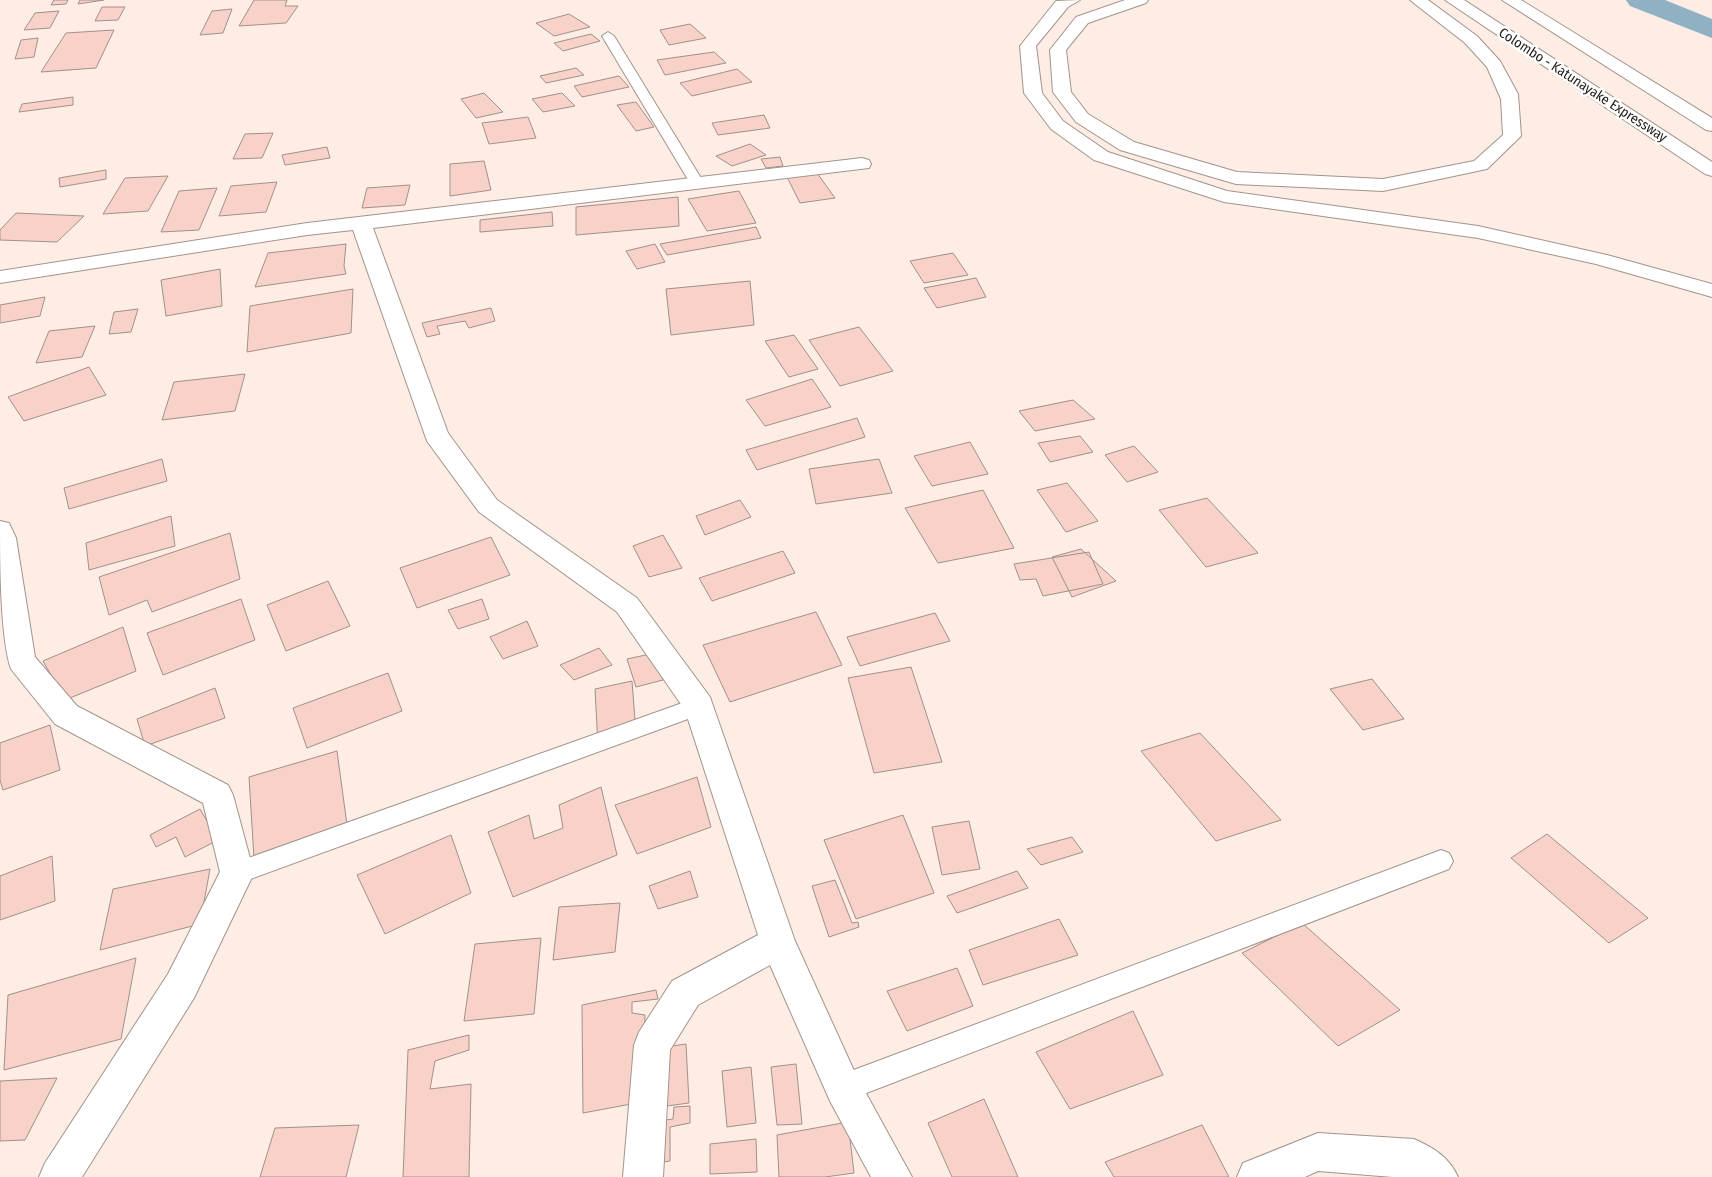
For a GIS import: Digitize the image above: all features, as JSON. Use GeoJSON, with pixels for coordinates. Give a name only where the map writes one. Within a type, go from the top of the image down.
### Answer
{"type":"FeatureCollection","features":[{"type":"Feature","properties":{"kind":"main road"},"geometry":{"type":"LineString","coordinates":[[1072,0],[1062,4],[1028,46],[1033,93],[1057,125],[1101,156],[1224,196],[1478,232],[1600,259],[1712,291]]}},
{"type":"Feature","properties":{"kind":"main road"},"geometry":{"type":"LineString","coordinates":[[1140,0],[1082,20],[1058,50],[1062,92],[1082,118],[1127,146],[1236,178],[1383,185],[1480,165],[1512,136],[1509,94],[1491,59],[1450,23],[1418,0]]}},
{"type":"Feature","properties":{"kind":"main road","name":"Colombo - Katunayake Expressway"},"geometry":{"type":"LineString","coordinates":[[1453,0],[1712,170]]}},
{"type":"Feature","properties":{"kind":"main road","name":"Colombo - Katunayake Expressway"},"geometry":{"type":"LineString","coordinates":[[1510,0],[1712,126]]}},
{"type":"Feature","properties":{"kind":"main road"},"geometry":{"type":"LineString","coordinates":[[0,277],[306,229],[862,164]]}},
{"type":"Feature","properties":{"kind":"main road"},"geometry":{"type":"LineString","coordinates":[[362,223],[436,435],[488,506],[627,605],[699,706],[778,943],[843,1088],[892,1177]]}},
{"type":"Feature","properties":{"kind":"main road"},"geometry":{"type":"LineString","coordinates":[[0,530],[3,538],[21,661],[66,715],[217,795],[237,873],[181,986],[59,1177]]}},
{"type":"Feature","properties":{"kind":"main road"},"geometry":{"type":"LineString","coordinates":[[643,1177],[652,1046],[684,993],[778,943]]}},
{"type":"Feature","properties":{"kind":"main road"},"geometry":{"type":"LineString","coordinates":[[1257,1177],[1318,1152],[1414,1159],[1438,1177]]}},
{"type":"Feature","properties":{"kind":"lane"},"geometry":{"type":"LineString","coordinates":[[608,36],[697,183]]}},
{"type":"Feature","properties":{"kind":"lane"},"geometry":{"type":"LineString","coordinates":[[237,873],[699,706]]}},
{"type":"Feature","properties":{"kind":"lane"},"geometry":{"type":"LineString","coordinates":[[843,1088],[1441,861]]}},
{"type":"Feature","properties":{"kind":"building"},"geometry":{"type":"Polygon","coordinates":[[[54,0],[68,0],[66,4],[51,5],[54,0]]]}},
{"type":"Feature","properties":{"kind":"building"},"geometry":{"type":"Polygon","coordinates":[[[80,0],[104,0],[78,4],[80,0]]]}},
{"type":"Feature","properties":{"kind":"building"},"geometry":{"type":"Polygon","coordinates":[[[254,0],[287,0],[285,6],[298,6],[286,23],[239,26],[254,0]]]}},
{"type":"Feature","properties":{"kind":"building"},"geometry":{"type":"Polygon","coordinates":[[[102,7],[125,7],[118,20],[95,21],[102,7]]]}},
{"type":"Feature","properties":{"kind":"building"},"geometry":{"type":"Polygon","coordinates":[[[232,9],[223,33],[200,35],[212,11],[232,9]]]}},
{"type":"Feature","properties":{"kind":"building"},"geometry":{"type":"Polygon","coordinates":[[[59,11],[50,28],[24,30],[35,13],[59,11]]]}},
{"type":"Feature","properties":{"kind":"building"},"geometry":{"type":"Polygon","coordinates":[[[569,14],[590,27],[554,36],[536,23],[569,14]]]}},
{"type":"Feature","properties":{"kind":"building"},"geometry":{"type":"Polygon","coordinates":[[[690,24],[706,38],[669,45],[660,30],[690,24]]]}},
{"type":"Feature","properties":{"kind":"building"},"geometry":{"type":"Polygon","coordinates":[[[114,30],[96,68],[41,72],[66,33],[114,30]]]}},
{"type":"Feature","properties":{"kind":"building"},"geometry":{"type":"Polygon","coordinates":[[[591,34],[600,41],[563,51],[554,43],[591,34]]]}},
{"type":"Feature","properties":{"kind":"building"},"geometry":{"type":"Polygon","coordinates":[[[38,38],[34,57],[15,59],[21,40],[38,38]]]}},
{"type":"Feature","properties":{"kind":"building"},"geometry":{"type":"Polygon","coordinates":[[[714,52],[726,63],[665,75],[657,60],[714,52]]]}},
{"type":"Feature","properties":{"kind":"building"},"geometry":{"type":"Polygon","coordinates":[[[576,68],[584,75],[546,83],[540,76],[576,68]]]}},
{"type":"Feature","properties":{"kind":"building"},"geometry":{"type":"Polygon","coordinates":[[[737,69],[752,82],[692,96],[680,83],[737,69]]]}},
{"type":"Feature","properties":{"kind":"building"},"geometry":{"type":"Polygon","coordinates":[[[619,76],[629,87],[582,97],[574,86],[619,76]]]}},
{"type":"Feature","properties":{"kind":"building"},"geometry":{"type":"Polygon","coordinates":[[[484,93],[503,112],[476,118],[461,99],[484,93]]]}},
{"type":"Feature","properties":{"kind":"building"},"geometry":{"type":"Polygon","coordinates":[[[562,93],[575,106],[543,112],[532,99],[562,93]]]}},
{"type":"Feature","properties":{"kind":"building"},"geometry":{"type":"Polygon","coordinates":[[[73,97],[73,105],[19,112],[22,104],[73,97]]]}},
{"type":"Feature","properties":{"kind":"building"},"geometry":{"type":"Polygon","coordinates":[[[636,102],[654,127],[636,131],[617,105],[636,102]]]}},
{"type":"Feature","properties":{"kind":"building"},"geometry":{"type":"Polygon","coordinates":[[[764,115],[770,128],[718,135],[712,123],[764,115]]]}},
{"type":"Feature","properties":{"kind":"building"},"geometry":{"type":"Polygon","coordinates":[[[528,117],[536,138],[489,144],[482,123],[528,117]]]}},
{"type":"Feature","properties":{"kind":"building"},"geometry":{"type":"Polygon","coordinates":[[[273,133],[262,158],[233,159],[245,134],[273,133]]]}},
{"type":"Feature","properties":{"kind":"building"},"geometry":{"type":"Polygon","coordinates":[[[750,144],[766,155],[732,166],[716,156],[750,144]]]}},
{"type":"Feature","properties":{"kind":"building"},"geometry":{"type":"Polygon","coordinates":[[[327,147],[330,158],[285,165],[282,155],[327,147]]]}},
{"type":"Feature","properties":{"kind":"building"},"geometry":{"type":"Polygon","coordinates":[[[780,157],[783,166],[766,168],[761,159],[780,157]]]}},
{"type":"Feature","properties":{"kind":"building"},"geometry":{"type":"Polygon","coordinates":[[[484,161],[491,190],[450,196],[450,164],[484,161]]]}},
{"type":"Feature","properties":{"kind":"building"},"geometry":{"type":"Polygon","coordinates":[[[106,170],[106,179],[60,187],[59,178],[106,170]]]}},
{"type":"Feature","properties":{"kind":"building"},"geometry":{"type":"Polygon","coordinates":[[[817,173],[835,198],[800,203],[787,177],[817,173]]]}},
{"type":"Feature","properties":{"kind":"building"},"geometry":{"type":"Polygon","coordinates":[[[168,176],[148,211],[103,214],[125,178],[168,176]]]}},
{"type":"Feature","properties":{"kind":"building"},"geometry":{"type":"Polygon","coordinates":[[[277,182],[266,212],[219,216],[231,186],[277,182]]]}},
{"type":"Feature","properties":{"kind":"building"},"geometry":{"type":"Polygon","coordinates":[[[410,185],[405,205],[362,208],[367,188],[410,185]]]}},
{"type":"Feature","properties":{"kind":"building"},"geometry":{"type":"Polygon","coordinates":[[[217,188],[199,230],[161,232],[179,191],[217,188]]]}},
{"type":"Feature","properties":{"kind":"building"},"geometry":{"type":"Polygon","coordinates":[[[739,191],[756,223],[707,231],[688,199],[739,191]]]}},
{"type":"Feature","properties":{"kind":"building"},"geometry":{"type":"Polygon","coordinates":[[[678,197],[679,226],[576,235],[576,207],[678,197]]]}},
{"type":"Feature","properties":{"kind":"building"},"geometry":{"type":"Polygon","coordinates":[[[552,212],[553,226],[480,232],[480,220],[552,212]]]}},
{"type":"Feature","properties":{"kind":"building"},"geometry":{"type":"Polygon","coordinates":[[[16,213],[84,216],[57,242],[0,240],[0,230],[16,213]]]}},
{"type":"Feature","properties":{"kind":"building"},"geometry":{"type":"Polygon","coordinates":[[[756,227],[761,238],[667,255],[660,244],[756,227]]]}},
{"type":"Feature","properties":{"kind":"building"},"geometry":{"type":"Polygon","coordinates":[[[346,244],[344,266],[346,274],[255,287],[268,253],[346,244]]]}},
{"type":"Feature","properties":{"kind":"building"},"geometry":{"type":"Polygon","coordinates":[[[655,244],[665,262],[637,269],[626,251],[655,244]]]}},
{"type":"Feature","properties":{"kind":"building"},"geometry":{"type":"Polygon","coordinates":[[[953,253],[968,275],[924,283],[910,261],[953,253]]]}},
{"type":"Feature","properties":{"kind":"building"},"geometry":{"type":"Polygon","coordinates":[[[220,269],[222,306],[166,316],[161,280],[220,269]]]}},
{"type":"Feature","properties":{"kind":"building"},"geometry":{"type":"Polygon","coordinates":[[[976,278],[986,297],[937,308],[924,288],[976,278]]]}},
{"type":"Feature","properties":{"kind":"building"},"geometry":{"type":"Polygon","coordinates":[[[750,281],[754,325],[671,335],[666,289],[750,281]]]}},
{"type":"Feature","properties":{"kind":"building"},"geometry":{"type":"Polygon","coordinates":[[[353,289],[351,333],[247,352],[250,306],[353,289]]]}},
{"type":"Feature","properties":{"kind":"building"},"geometry":{"type":"Polygon","coordinates":[[[45,297],[40,316],[0,323],[0,305],[45,297]]]}},
{"type":"Feature","properties":{"kind":"building"},"geometry":{"type":"Polygon","coordinates":[[[491,308],[495,321],[469,328],[465,321],[437,326],[440,334],[427,337],[422,323],[491,308]]]}},
{"type":"Feature","properties":{"kind":"building"},"geometry":{"type":"Polygon","coordinates":[[[138,309],[131,332],[109,334],[114,312],[138,309]]]}},
{"type":"Feature","properties":{"kind":"building"},"geometry":{"type":"Polygon","coordinates":[[[95,326],[82,357],[36,363],[49,331],[95,326]]]}},
{"type":"Feature","properties":{"kind":"building"},"geometry":{"type":"Polygon","coordinates":[[[859,327],[893,371],[840,386],[809,340],[859,327]]]}},
{"type":"Feature","properties":{"kind":"building"},"geometry":{"type":"Polygon","coordinates":[[[794,335],[818,369],[789,377],[765,341],[794,335]]]}},
{"type":"Feature","properties":{"kind":"building"},"geometry":{"type":"Polygon","coordinates":[[[89,367],[106,395],[24,421],[8,397],[89,367]]]}},
{"type":"Feature","properties":{"kind":"building"},"geometry":{"type":"Polygon","coordinates":[[[245,374],[235,411],[162,420],[174,382],[245,374]]]}},
{"type":"Feature","properties":{"kind":"building"},"geometry":{"type":"Polygon","coordinates":[[[812,379],[831,407],[765,426],[746,400],[812,379]]]}},
{"type":"Feature","properties":{"kind":"building"},"geometry":{"type":"Polygon","coordinates":[[[1073,400],[1095,419],[1035,431],[1019,411],[1073,400]]]}},
{"type":"Feature","properties":{"kind":"building"},"geometry":{"type":"Polygon","coordinates":[[[857,418],[865,437],[757,470],[746,450],[857,418]]]}},
{"type":"Feature","properties":{"kind":"building"},"geometry":{"type":"Polygon","coordinates":[[[1080,436],[1093,452],[1050,462],[1038,443],[1080,436]]]}},
{"type":"Feature","properties":{"kind":"building"},"geometry":{"type":"Polygon","coordinates":[[[970,442],[988,474],[932,486],[914,456],[970,442]]]}},
{"type":"Feature","properties":{"kind":"building"},"geometry":{"type":"Polygon","coordinates":[[[1134,446],[1158,472],[1127,482],[1105,455],[1134,446]]]}},
{"type":"Feature","properties":{"kind":"building"},"geometry":{"type":"Polygon","coordinates":[[[162,459],[167,481],[69,509],[64,488],[162,459]]]}},
{"type":"Feature","properties":{"kind":"building"},"geometry":{"type":"Polygon","coordinates":[[[879,459],[892,493],[816,504],[809,469],[879,459]]]}},
{"type":"Feature","properties":{"kind":"building"},"geometry":{"type":"Polygon","coordinates":[[[1067,483],[1098,521],[1066,532],[1037,490],[1067,483]]]}},
{"type":"Feature","properties":{"kind":"building"},"geometry":{"type":"Polygon","coordinates":[[[983,490],[1014,548],[938,563],[905,508],[983,490]]]}},
{"type":"Feature","properties":{"kind":"building"},"geometry":{"type":"Polygon","coordinates":[[[1207,498],[1258,553],[1206,567],[1159,510],[1207,498]]]}},
{"type":"Feature","properties":{"kind":"building"},"geometry":{"type":"Polygon","coordinates":[[[740,500],[751,517],[705,535],[696,516],[740,500]]]}},
{"type":"Feature","properties":{"kind":"building"},"geometry":{"type":"Polygon","coordinates":[[[171,516],[175,546],[89,570],[86,543],[171,516]]]}},
{"type":"Feature","properties":{"kind":"building"},"geometry":{"type":"Polygon","coordinates":[[[230,533],[240,579],[152,612],[147,600],[109,615],[99,577],[230,533]]]}},
{"type":"Feature","properties":{"kind":"building"},"geometry":{"type":"Polygon","coordinates":[[[663,535],[682,568],[649,577],[633,546],[663,535]]]}},
{"type":"Feature","properties":{"kind":"building"},"geometry":{"type":"Polygon","coordinates":[[[491,537],[510,575],[417,608],[400,568],[491,537]]]}},
{"type":"Feature","properties":{"kind":"building"},"geometry":{"type":"Polygon","coordinates":[[[1081,549],[1116,581],[1072,597],[1052,557],[1081,549]]]}},
{"type":"Feature","properties":{"kind":"building"},"geometry":{"type":"Polygon","coordinates":[[[783,551],[795,573],[712,601],[699,578],[783,551]]]}},
{"type":"Feature","properties":{"kind":"building"},"geometry":{"type":"Polygon","coordinates":[[[1089,552],[1103,584],[1043,596],[1036,579],[1020,580],[1014,564],[1089,552]]]}},
{"type":"Feature","properties":{"kind":"building"},"geometry":{"type":"Polygon","coordinates":[[[328,581],[350,626],[286,651],[267,605],[328,581]]]}},
{"type":"Feature","properties":{"kind":"building"},"geometry":{"type":"Polygon","coordinates":[[[241,599],[255,640],[163,675],[147,633],[241,599]]]}},
{"type":"Feature","properties":{"kind":"building"},"geometry":{"type":"Polygon","coordinates":[[[482,599],[489,619],[458,629],[448,610],[482,599]]]}},
{"type":"Feature","properties":{"kind":"building"},"geometry":{"type":"Polygon","coordinates":[[[816,612],[842,665],[730,702],[703,645],[816,612]]]}},
{"type":"Feature","properties":{"kind":"building"},"geometry":{"type":"Polygon","coordinates":[[[935,613],[950,641],[860,666],[847,637],[935,613]]]}},
{"type":"Feature","properties":{"kind":"building"},"geometry":{"type":"Polygon","coordinates":[[[527,621],[538,646],[503,659],[490,637],[527,621]]]}},
{"type":"Feature","properties":{"kind":"building"},"geometry":{"type":"Polygon","coordinates":[[[123,627],[136,671],[65,700],[43,661],[123,627]]]}},
{"type":"Feature","properties":{"kind":"building"},"geometry":{"type":"Polygon","coordinates":[[[599,648],[612,665],[574,680],[560,665],[599,648]]]}},
{"type":"Feature","properties":{"kind":"building"},"geometry":{"type":"Polygon","coordinates":[[[655,653],[663,680],[636,687],[627,659],[655,653]]]}},
{"type":"Feature","properties":{"kind":"building"},"geometry":{"type":"Polygon","coordinates":[[[911,667],[942,762],[874,773],[848,678],[911,667]]]}},
{"type":"Feature","properties":{"kind":"building"},"geometry":{"type":"Polygon","coordinates":[[[388,673],[402,711],[307,748],[293,708],[388,673]]]}},
{"type":"Feature","properties":{"kind":"building"},"geometry":{"type":"Polygon","coordinates":[[[1372,679],[1404,719],[1363,730],[1330,689],[1372,679]]]}},
{"type":"Feature","properties":{"kind":"building"},"geometry":{"type":"Polygon","coordinates":[[[632,681],[636,733],[598,746],[595,689],[632,681]]]}},
{"type":"Feature","properties":{"kind":"building"},"geometry":{"type":"Polygon","coordinates":[[[215,688],[225,718],[145,746],[137,719],[215,688]]]}},
{"type":"Feature","properties":{"kind":"building"},"geometry":{"type":"Polygon","coordinates":[[[50,725],[60,770],[3,790],[0,780],[0,743],[50,725]]]}},
{"type":"Feature","properties":{"kind":"building"},"geometry":{"type":"Polygon","coordinates":[[[1200,733],[1281,820],[1216,841],[1141,751],[1200,733]]]}},
{"type":"Feature","properties":{"kind":"building"},"geometry":{"type":"Polygon","coordinates":[[[337,751],[347,825],[254,858],[249,777],[337,751]]]}},
{"type":"Feature","properties":{"kind":"building"},"geometry":{"type":"Polygon","coordinates":[[[697,777],[711,827],[637,854],[615,805],[697,777]]]}},
{"type":"Feature","properties":{"kind":"building"},"geometry":{"type":"Polygon","coordinates":[[[601,787],[617,855],[513,897],[488,832],[529,815],[534,839],[563,828],[559,805],[601,787]]]}},
{"type":"Feature","properties":{"kind":"building"},"geometry":{"type":"Polygon","coordinates":[[[200,809],[218,840],[185,857],[176,837],[156,847],[150,835],[200,809]]]}},
{"type":"Feature","properties":{"kind":"building"},"geometry":{"type":"Polygon","coordinates":[[[903,815],[934,893],[856,919],[824,840],[903,815]]]}},
{"type":"Feature","properties":{"kind":"building"},"geometry":{"type":"Polygon","coordinates":[[[969,821],[980,869],[942,875],[932,827],[969,821]]]}},
{"type":"Feature","properties":{"kind":"building"},"geometry":{"type":"Polygon","coordinates":[[[1547,834],[1648,918],[1609,943],[1511,858],[1547,834]]]}},
{"type":"Feature","properties":{"kind":"building"},"geometry":{"type":"Polygon","coordinates":[[[451,835],[471,893],[385,934],[357,875],[451,835]]]}},
{"type":"Feature","properties":{"kind":"building"},"geometry":{"type":"Polygon","coordinates":[[[1072,837],[1083,852],[1041,865],[1027,849],[1072,837]]]}},
{"type":"Feature","properties":{"kind":"building"},"geometry":{"type":"Polygon","coordinates":[[[52,856],[55,901],[0,920],[0,876],[52,856]]]}},
{"type":"Feature","properties":{"kind":"building"},"geometry":{"type":"Polygon","coordinates":[[[210,869],[200,924],[100,950],[113,889],[210,869]]]}},
{"type":"Feature","properties":{"kind":"building"},"geometry":{"type":"Polygon","coordinates":[[[690,871],[698,897],[658,909],[649,886],[690,871]]]}},
{"type":"Feature","properties":{"kind":"building"},"geometry":{"type":"Polygon","coordinates":[[[1017,871],[1028,888],[957,913],[947,896],[1017,871]]]}},
{"type":"Feature","properties":{"kind":"building"},"geometry":{"type":"Polygon","coordinates":[[[835,880],[852,923],[858,922],[859,927],[829,937],[812,886],[835,880]]]}},
{"type":"Feature","properties":{"kind":"building"},"geometry":{"type":"Polygon","coordinates":[[[620,903],[615,952],[553,960],[559,907],[620,903]]]}},
{"type":"Feature","properties":{"kind":"building"},"geometry":{"type":"Polygon","coordinates":[[[1059,919],[1078,955],[983,985],[969,950],[1059,919]]]}},
{"type":"Feature","properties":{"kind":"building"},"geometry":{"type":"Polygon","coordinates":[[[1302,923],[1400,1010],[1338,1046],[1242,953],[1302,923]]]}},
{"type":"Feature","properties":{"kind":"building"},"geometry":{"type":"Polygon","coordinates":[[[541,938],[534,1014],[464,1021],[475,944],[541,938]]]}},
{"type":"Feature","properties":{"kind":"building"},"geometry":{"type":"Polygon","coordinates":[[[136,958],[121,1039],[4,1070],[8,995],[136,958]]]}},
{"type":"Feature","properties":{"kind":"building"},"geometry":{"type":"Polygon","coordinates":[[[957,968],[973,1006],[907,1031],[887,991],[957,968]]]}},
{"type":"Feature","properties":{"kind":"building"},"geometry":{"type":"Polygon","coordinates":[[[656,990],[658,999],[632,1002],[632,1013],[645,1015],[642,1102],[583,1113],[582,1005],[656,990]]]}},
{"type":"Feature","properties":{"kind":"building"},"geometry":{"type":"Polygon","coordinates":[[[1133,1011],[1163,1075],[1070,1109],[1036,1052],[1133,1011]]]}},
{"type":"Feature","properties":{"kind":"building"},"geometry":{"type":"Polygon","coordinates":[[[469,1035],[469,1050],[435,1061],[430,1089],[471,1084],[469,1177],[403,1177],[408,1050],[469,1035]]]}},
{"type":"Feature","properties":{"kind":"building"},"geometry":{"type":"Polygon","coordinates":[[[686,1044],[689,1103],[659,1107],[657,1048],[686,1044]]]}},
{"type":"Feature","properties":{"kind":"building"},"geometry":{"type":"Polygon","coordinates":[[[796,1064],[802,1124],[777,1125],[771,1067],[796,1064]]]}},
{"type":"Feature","properties":{"kind":"building"},"geometry":{"type":"Polygon","coordinates":[[[751,1067],[756,1123],[727,1127],[722,1071],[751,1067]]]}},
{"type":"Feature","properties":{"kind":"building"},"geometry":{"type":"Polygon","coordinates":[[[57,1078],[25,1140],[0,1141],[0,1081],[57,1078]]]}},
{"type":"Feature","properties":{"kind":"building"},"geometry":{"type":"Polygon","coordinates":[[[984,1099],[1018,1177],[952,1177],[928,1123],[984,1099]]]}},
{"type":"Feature","properties":{"kind":"building"},"geometry":{"type":"Polygon","coordinates":[[[690,1106],[690,1123],[670,1127],[670,1161],[656,1163],[656,1121],[673,1119],[674,1107],[690,1106]]]}},
{"type":"Feature","properties":{"kind":"building"},"geometry":{"type":"Polygon","coordinates":[[[848,1122],[854,1173],[825,1177],[779,1177],[777,1135],[848,1122]]]}},
{"type":"Feature","properties":{"kind":"building"},"geometry":{"type":"Polygon","coordinates":[[[359,1125],[346,1177],[260,1177],[275,1128],[359,1125]]]}},
{"type":"Feature","properties":{"kind":"building"},"geometry":{"type":"Polygon","coordinates":[[[1202,1125],[1229,1177],[1114,1177],[1105,1162],[1202,1125]]]}},
{"type":"Feature","properties":{"kind":"building"},"geometry":{"type":"Polygon","coordinates":[[[756,1139],[757,1172],[710,1174],[710,1144],[756,1139]]]}},
{"type":"Feature","properties":{"kind":"waterway"},"geometry":{"type":"LineString","coordinates":[[1640,0],[1712,29]]}}]}
